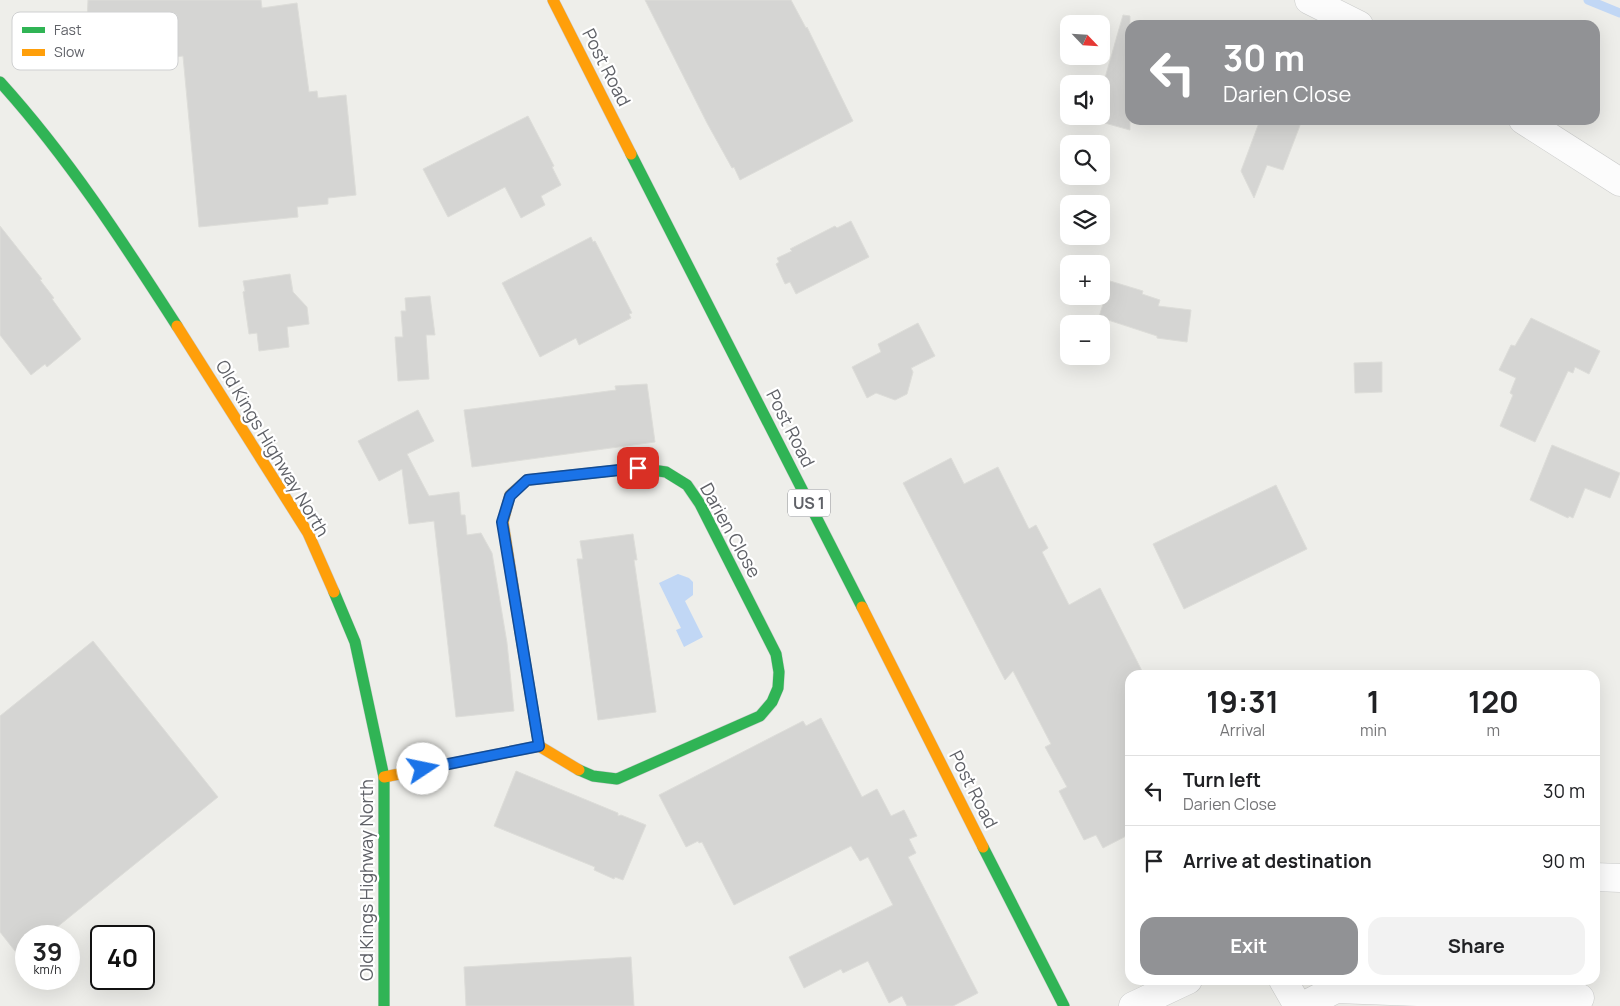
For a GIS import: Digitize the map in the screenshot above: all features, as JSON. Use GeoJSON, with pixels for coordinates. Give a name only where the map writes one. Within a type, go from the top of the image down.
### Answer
{"type":"FeatureCollection","features":[{"type":"Feature","properties":{"kind":"street","name":"Post Road"},"geometry":{"type":"LineString","coordinates":[[553,0],[1064,1006]]}},
{"type":"Feature","properties":{"kind":"street"},"geometry":{"type":"LineString","coordinates":[[1309,0],[1349,20]]}},
{"type":"Feature","properties":{"kind":"street","name":"Old Kings Highway North"},"geometry":{"type":"LineString","coordinates":[[0,82],[31,116],[111,224],[221,394],[308,533],[355,642],[384,777],[384,1006]]}},
{"type":"Feature","properties":{"kind":"street"},"geometry":{"type":"LineString","coordinates":[[1532,125],[1620,182]]}},
{"type":"Feature","properties":{"kind":"street","name":"Darien Close"},"geometry":{"type":"LineString","coordinates":[[638,468],[666,472],[687,485],[700,504],[776,654],[780,669],[773,703],[760,716],[617,779],[593,776],[572,767],[539,746],[502,522],[510,496],[527,480],[638,468]]}},
{"type":"Feature","properties":{"kind":"street"},"geometry":{"type":"LineString","coordinates":[[384,777],[539,746]]}},
{"type":"Feature","properties":{"kind":"street"},"geometry":{"type":"LineString","coordinates":[[1600,877],[1620,878]]}},
{"type":"Feature","properties":{"kind":"street"},"geometry":{"type":"LineString","coordinates":[[1133,1006],[1177,985]]}},
{"type":"Feature","properties":{"kind":"street"},"geometry":{"type":"LineString","coordinates":[[1286,985],[1298,1006]]}},
{"type":"Feature","properties":{"kind":"street"},"geometry":{"type":"LineString","coordinates":[[1303,1006],[1336,989],[1580,995]]}},
{"type":"Feature","properties":{"kind":"water"},"geometry":{"type":"Polygon","coordinates":[[[678,574],[689,578],[693,582],[693,595],[685,601],[703,637],[684,647],[676,630],[681,628],[659,583],[678,574]]]}},
{"type":"Feature","properties":{"kind":"building"},"geometry":{"type":"Polygon","coordinates":[[[88,0],[261,0],[262,8],[297,3],[309,92],[317,91],[318,98],[346,95],[356,195],[328,198],[328,204],[297,207],[298,217],[199,227],[183,56],[178,57],[178,12],[87,12],[88,0]]]}},
{"type":"Feature","properties":{"kind":"building"},"geometry":{"type":"Polygon","coordinates":[[[645,0],[791,0],[807,27],[853,121],[740,180],[707,123],[645,0]]]}},
{"type":"Feature","properties":{"kind":"building"},"geometry":{"type":"Polygon","coordinates":[[[1123,15],[1130,16],[1130,20],[1125,20],[1125,125],[1130,125],[1130,130],[1110,124],[1110,75],[1106,75],[1123,15]]]}},
{"type":"Feature","properties":{"kind":"building"},"geometry":{"type":"Polygon","coordinates":[[[528,116],[554,166],[552,167],[561,185],[541,196],[545,205],[521,218],[505,187],[448,217],[423,169],[528,116]]]}},
{"type":"Feature","properties":{"kind":"building"},"geometry":{"type":"Polygon","coordinates":[[[1258,125],[1300,125],[1283,170],[1267,165],[1254,198],[1241,171],[1258,125]]]}},
{"type":"Feature","properties":{"kind":"building"},"geometry":{"type":"Polygon","coordinates":[[[851,221],[869,257],[796,294],[790,282],[785,284],[776,264],[779,262],[777,258],[792,251],[790,249],[835,226],[837,228],[851,221]]]}},
{"type":"Feature","properties":{"kind":"building"},"geometry":{"type":"Polygon","coordinates":[[[0,226],[42,279],[40,280],[54,298],[52,299],[81,339],[47,367],[45,364],[31,375],[0,335],[0,226]]]}},
{"type":"Feature","properties":{"kind":"building"},"geometry":{"type":"Polygon","coordinates":[[[591,237],[593,242],[595,241],[632,313],[629,314],[631,318],[579,345],[576,338],[540,357],[502,283],[591,237]]]}},
{"type":"Feature","properties":{"kind":"building"},"geometry":{"type":"Polygon","coordinates":[[[290,274],[293,292],[307,307],[309,324],[287,327],[289,347],[259,351],[257,333],[249,334],[243,281],[290,274]]]}},
{"type":"Feature","properties":{"kind":"building"},"geometry":{"type":"Polygon","coordinates":[[[1110,281],[1143,291],[1142,294],[1160,300],[1158,306],[1191,310],[1187,342],[1157,338],[1157,336],[1110,321],[1110,315],[1100,315],[1103,305],[1110,305],[1110,281]]]}},
{"type":"Feature","properties":{"kind":"building"},"geometry":{"type":"Polygon","coordinates":[[[430,296],[435,335],[426,335],[429,379],[398,381],[395,337],[403,337],[401,311],[406,311],[405,298],[430,296]]]}},
{"type":"Feature","properties":{"kind":"building"},"geometry":{"type":"Polygon","coordinates":[[[1531,318],[1600,351],[1589,374],[1575,367],[1573,373],[1568,371],[1535,442],[1500,426],[1513,395],[1510,393],[1516,378],[1499,370],[1511,345],[1515,346],[1531,318]]]}},
{"type":"Feature","properties":{"kind":"building"},"geometry":{"type":"Polygon","coordinates":[[[918,323],[935,356],[911,368],[913,372],[907,394],[895,400],[876,393],[867,398],[852,367],[881,352],[878,344],[918,323]]]}},
{"type":"Feature","properties":{"kind":"building"},"geometry":{"type":"Polygon","coordinates":[[[1382,362],[1382,392],[1355,393],[1354,363],[1382,362]]]}},
{"type":"Feature","properties":{"kind":"building"},"geometry":{"type":"Polygon","coordinates":[[[647,384],[655,442],[472,467],[464,410],[616,390],[615,386],[647,384]]]}},
{"type":"Feature","properties":{"kind":"building"},"geometry":{"type":"Polygon","coordinates":[[[418,410],[434,441],[407,454],[429,496],[459,492],[461,515],[465,515],[467,535],[481,533],[492,553],[507,643],[514,711],[456,717],[434,521],[409,524],[402,469],[379,481],[358,441],[418,410]]]}},
{"type":"Feature","properties":{"kind":"building"},"geometry":{"type":"Polygon","coordinates":[[[1552,445],[1620,473],[1610,498],[1585,488],[1573,518],[1569,516],[1568,518],[1530,500],[1552,445]]]}},
{"type":"Feature","properties":{"kind":"building"},"geometry":{"type":"Polygon","coordinates":[[[951,458],[964,484],[998,467],[1029,529],[1036,525],[1048,548],[1042,552],[1069,605],[1100,588],[1141,670],[1125,670],[1125,837],[1103,848],[1096,835],[1084,840],[1059,791],[1067,787],[1045,747],[1051,744],[1013,671],[1005,680],[903,483],[951,458]]]}},
{"type":"Feature","properties":{"kind":"building"},"geometry":{"type":"Polygon","coordinates":[[[1276,485],[1307,549],[1184,609],[1153,544],[1276,485]]]}},
{"type":"Feature","properties":{"kind":"building"},"geometry":{"type":"Polygon","coordinates":[[[633,534],[637,560],[634,560],[656,712],[598,720],[577,559],[583,559],[580,541],[633,534]]]}},
{"type":"Feature","properties":{"kind":"building"},"geometry":{"type":"Polygon","coordinates":[[[93,641],[218,797],[60,925],[15,925],[15,951],[0,932],[0,716],[93,641]]]}},
{"type":"Feature","properties":{"kind":"building"},"geometry":{"type":"Polygon","coordinates":[[[821,718],[862,797],[877,789],[891,816],[904,810],[917,836],[909,839],[916,853],[908,857],[978,993],[953,1006],[907,1006],[902,996],[889,1003],[868,961],[843,973],[841,969],[804,988],[789,957],[893,905],[868,857],[860,861],[851,846],[734,905],[702,842],[699,843],[698,841],[686,847],[659,795],[803,721],[806,726],[821,718]]]}},
{"type":"Feature","properties":{"kind":"building"},"geometry":{"type":"Polygon","coordinates":[[[516,771],[618,813],[618,816],[621,815],[646,825],[623,880],[615,877],[614,879],[594,870],[595,867],[494,826],[516,771]]]}},
{"type":"Feature","properties":{"kind":"building"},"geometry":{"type":"Polygon","coordinates":[[[631,957],[634,1006],[466,1006],[464,967],[631,957]]]}},
{"type":"Feature","properties":{"kind":"waterway"},"geometry":{"type":"LineString","coordinates":[[1588,0],[1620,13]]}},
{"type":"Feature","properties":{"kind":"traffic: fast"},"geometry":{"type":"LineString","coordinates":[[0,82],[72,170],[177,326]]}},
{"type":"Feature","properties":{"kind":"traffic: fast"},"geometry":{"type":"LineString","coordinates":[[631,154],[862,607]]}},
{"type":"Feature","properties":{"kind":"traffic: fast"},"geometry":{"type":"LineString","coordinates":[[546,478],[638,468],[666,472],[687,485],[700,504],[776,654],[779,672],[778,688],[772,702],[760,716],[617,779],[593,776],[579,770]]}},
{"type":"Feature","properties":{"kind":"traffic: fast"},"geometry":{"type":"LineString","coordinates":[[334,592],[355,642],[384,777],[384,1006]]}},
{"type":"Feature","properties":{"kind":"traffic: fast"},"geometry":{"type":"LineString","coordinates":[[520,631],[539,746]]}},
{"type":"Feature","properties":{"kind":"traffic: fast"},"geometry":{"type":"LineString","coordinates":[[983,847],[1064,1006]]}},
{"type":"Feature","properties":{"kind":"traffic: slow"},"geometry":{"type":"LineString","coordinates":[[553,0],[631,154]]}},
{"type":"Feature","properties":{"kind":"traffic: slow"},"geometry":{"type":"LineString","coordinates":[[177,326],[308,533],[334,592]]}},
{"type":"Feature","properties":{"kind":"traffic: slow"},"geometry":{"type":"LineString","coordinates":[[520,631],[503,522],[510,495],[527,480],[546,478]]}},
{"type":"Feature","properties":{"kind":"traffic: slow"},"geometry":{"type":"LineString","coordinates":[[862,607],[983,847]]}},
{"type":"Feature","properties":{"kind":"traffic: slow"},"geometry":{"type":"LineString","coordinates":[[384,777],[539,746],[579,770]]}},
{"type":"Feature","properties":{"kind":"route"},"geometry":{"type":"LineString","coordinates":[[423,769],[539,746],[502,522],[510,496],[527,480],[638,468]]}}]}
